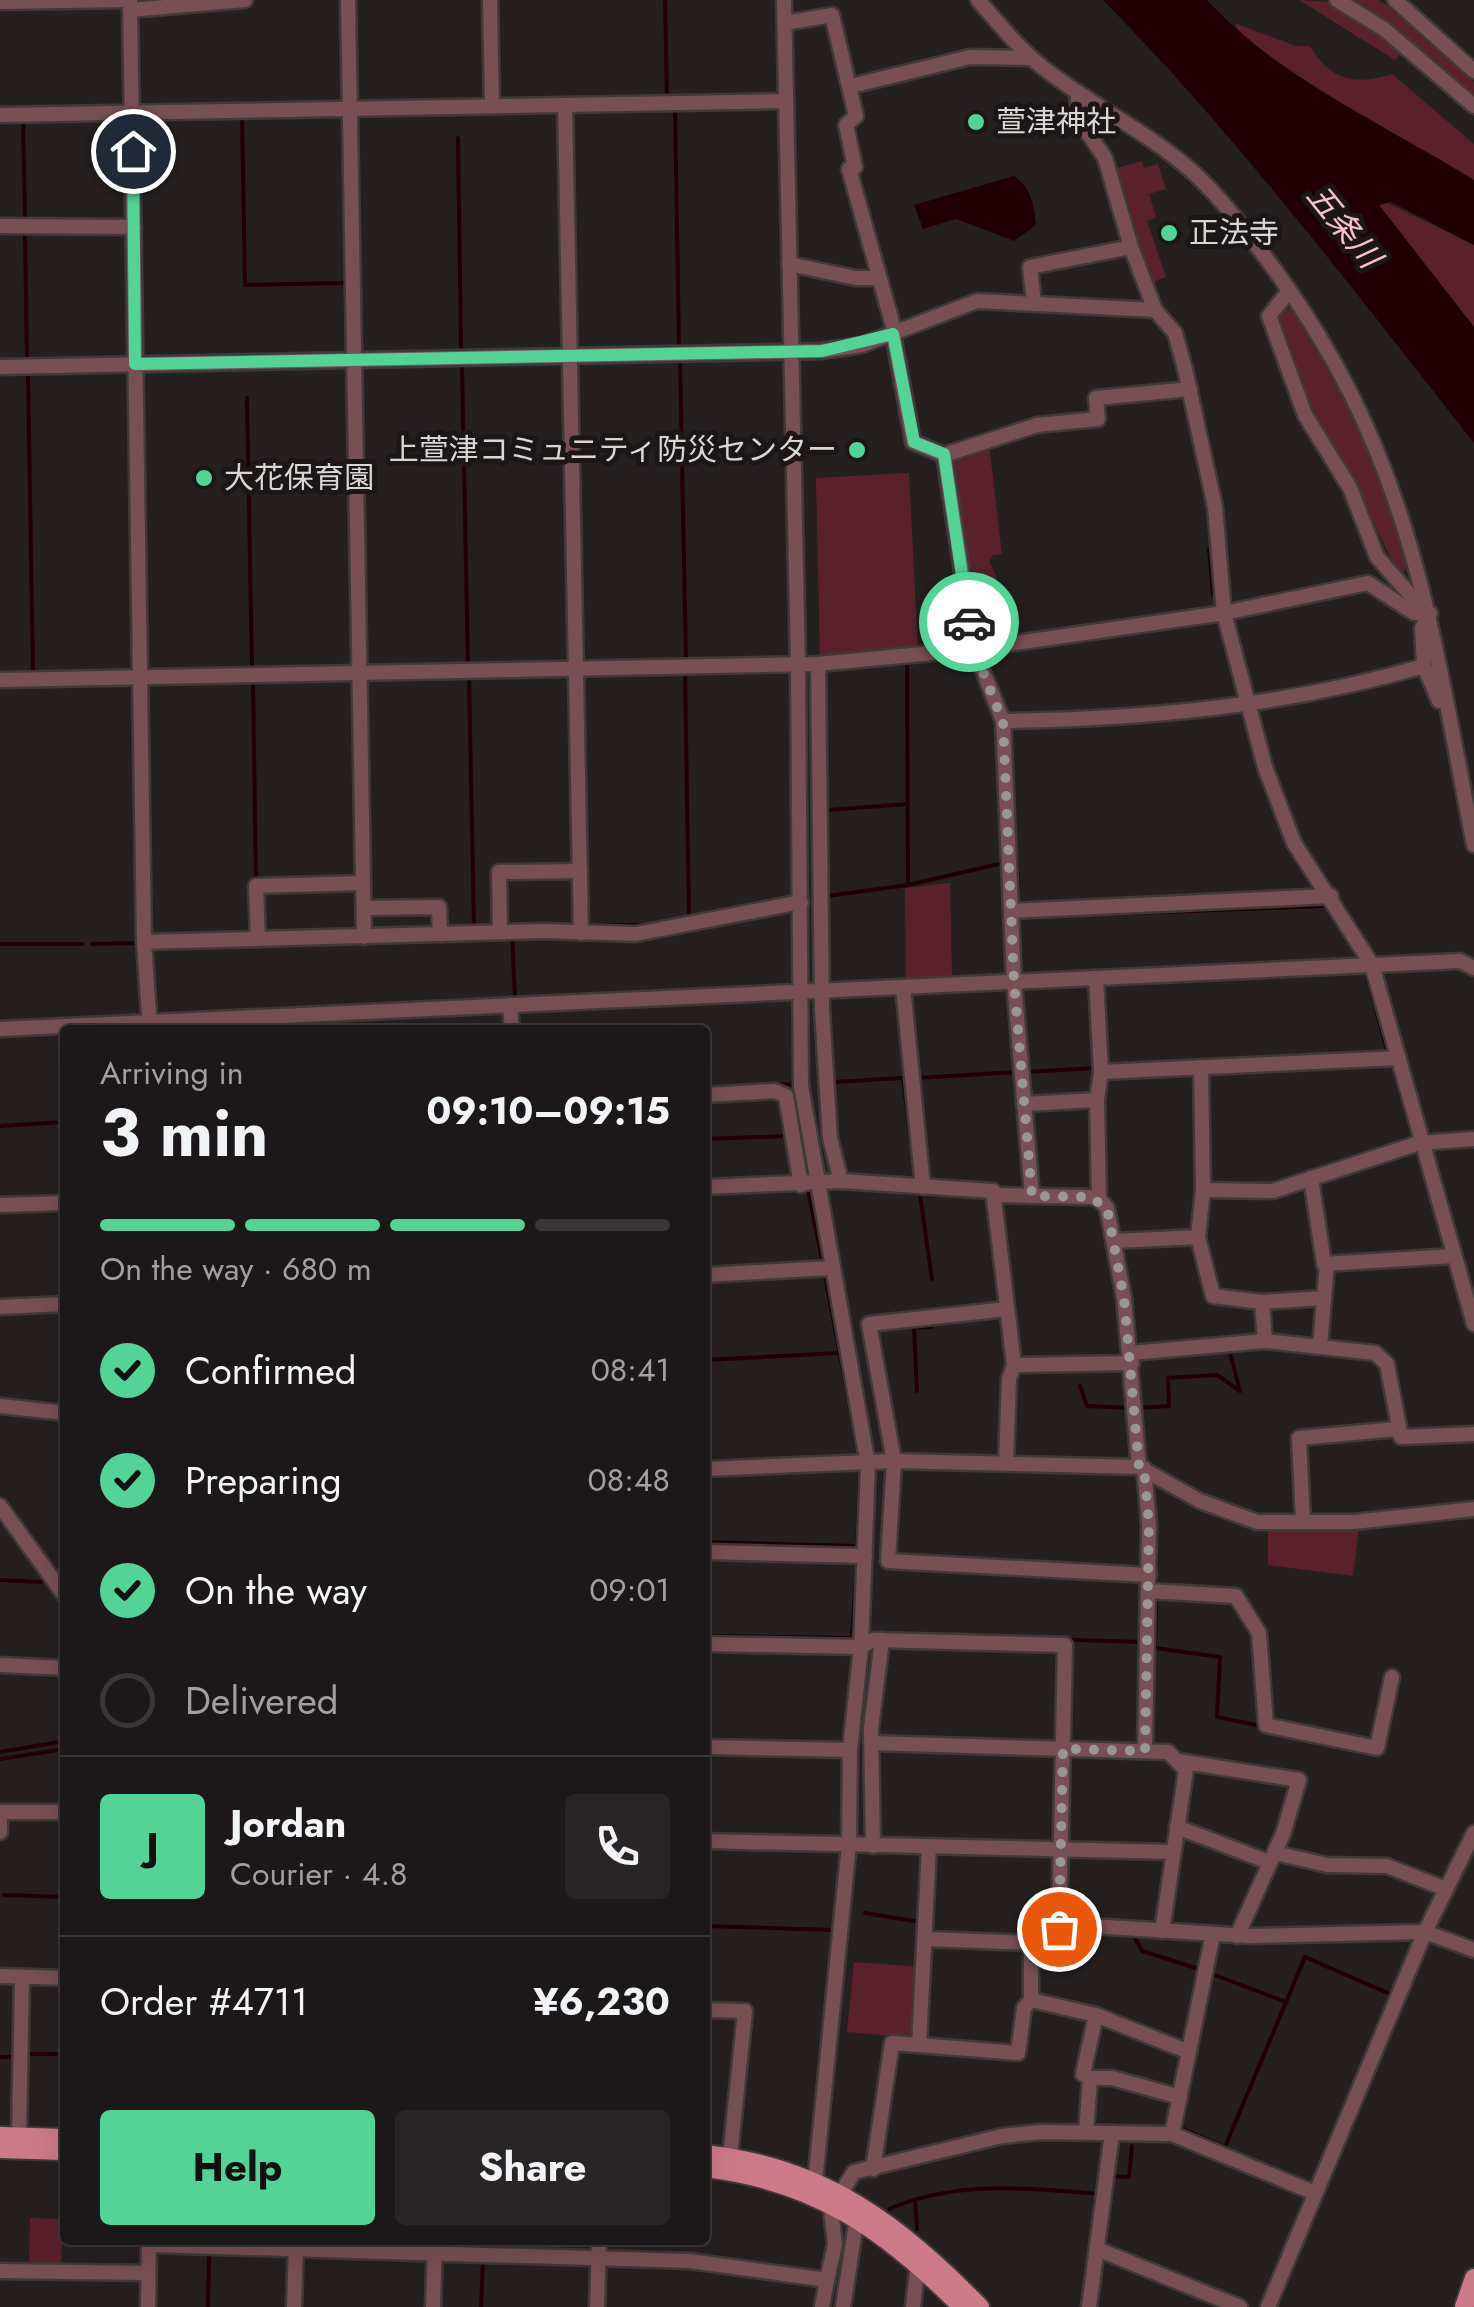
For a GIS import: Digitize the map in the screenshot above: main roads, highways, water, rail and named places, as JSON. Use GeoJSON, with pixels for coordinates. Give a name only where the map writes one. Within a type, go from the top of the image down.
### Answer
{"type":"FeatureCollection","features":[{"type":"Feature","properties":{"kind":"main road"},"geometry":{"type":"LineString","coordinates":[[9,2137],[60,2138]]}},
{"type":"Feature","properties":{"kind":"main road"},"geometry":{"type":"LineString","coordinates":[[0,2150],[60,2151]]}},
{"type":"Feature","properties":{"kind":"main road"},"geometry":{"type":"LineString","coordinates":[[710,2154],[730,2156],[815,2182],[918,2263],[962,2307]]}},
{"type":"Feature","properties":{"kind":"main road"},"geometry":{"type":"LineString","coordinates":[[710,2169],[835,2198],[894,2228],[980,2307]]}},
{"type":"Feature","properties":{"kind":"main road"},"geometry":{"type":"LineString","coordinates":[[1464,2307],[1474,2278]]}},
{"type":"Feature","properties":{"kind":"water","name":"五条川"},"geometry":{"type":"Polygon","coordinates":[[[1103,0],[1207,0],[1267,54],[1300,77],[1474,180],[1474,245],[1391,202],[1379,205],[1474,327],[1474,443],[1248,161],[1103,0]]]}},
{"type":"Feature","properties":{"kind":"water"},"geometry":{"type":"Polygon","coordinates":[[[1014,176],[1031,198],[1036,225],[1014,241],[956,219],[923,229],[914,205],[1014,176]]]}},
{"type":"Feature","properties":{"kind":"waterway"},"geometry":{"type":"LineString","coordinates":[[665,0],[667,97]]}},
{"type":"Feature","properties":{"kind":"waterway"},"geometry":{"type":"LineString","coordinates":[[675,108],[679,347]]}},
{"type":"Feature","properties":{"kind":"waterway"},"geometry":{"type":"LineString","coordinates":[[242,115],[245,285],[345,283]]}},
{"type":"Feature","properties":{"kind":"waterway"},"geometry":{"type":"LineString","coordinates":[[23,119],[25,220]]}},
{"type":"Feature","properties":{"kind":"waterway"},"geometry":{"type":"LineString","coordinates":[[458,138],[461,347]]}},
{"type":"Feature","properties":{"kind":"waterway"},"geometry":{"type":"LineString","coordinates":[[25,233],[27,357]]}},
{"type":"Feature","properties":{"kind":"waterway"},"geometry":{"type":"LineString","coordinates":[[680,362],[686,660]]}},
{"type":"Feature","properties":{"kind":"waterway"},"geometry":{"type":"LineString","coordinates":[[462,365],[468,665]]}},
{"type":"Feature","properties":{"kind":"waterway"},"geometry":{"type":"LineString","coordinates":[[28,374],[33,674]]}},
{"type":"Feature","properties":{"kind":"waterway"},"geometry":{"type":"LineString","coordinates":[[247,398],[252,668]]}},
{"type":"Feature","properties":{"kind":"waterway"},"geometry":{"type":"LineString","coordinates":[[786,461],[786,474]]}},
{"type":"Feature","properties":{"kind":"waterway"},"geometry":{"type":"LineString","coordinates":[[787,485],[787,493]]}},
{"type":"Feature","properties":{"kind":"waterway"},"geometry":{"type":"LineString","coordinates":[[787,510],[788,518]]}},
{"type":"Feature","properties":{"kind":"waterway"},"geometry":{"type":"LineString","coordinates":[[788,532],[788,540]]}},
{"type":"Feature","properties":{"kind":"waterway"},"geometry":{"type":"LineString","coordinates":[[1209,549],[1213,595]]}},
{"type":"Feature","properties":{"kind":"waterway"},"geometry":{"type":"LineString","coordinates":[[789,563],[789,584]]}},
{"type":"Feature","properties":{"kind":"waterway"},"geometry":{"type":"LineString","coordinates":[[789,594],[790,619]]}},
{"type":"Feature","properties":{"kind":"waterway"},"geometry":{"type":"LineString","coordinates":[[790,627],[791,649]]}},
{"type":"Feature","properties":{"kind":"waterway"},"geometry":{"type":"LineString","coordinates":[[907,662],[908,885]]}},
{"type":"Feature","properties":{"kind":"waterway"},"geometry":{"type":"LineString","coordinates":[[665,674],[790,672]]}},
{"type":"Feature","properties":{"kind":"waterway"},"geometry":{"type":"LineString","coordinates":[[685,673],[689,918]]}},
{"type":"Feature","properties":{"kind":"waterway"},"geometry":{"type":"LineString","coordinates":[[469,677],[474,928]]}},
{"type":"Feature","properties":{"kind":"waterway"},"geometry":{"type":"LineString","coordinates":[[253,682],[256,880]]}},
{"type":"Feature","properties":{"kind":"waterway"},"geometry":{"type":"LineString","coordinates":[[828,810],[908,804]]}},
{"type":"Feature","properties":{"kind":"waterway"},"geometry":{"type":"LineString","coordinates":[[1017,862],[1018,905]]}},
{"type":"Feature","properties":{"kind":"waterway"},"geometry":{"type":"LineString","coordinates":[[827,896],[908,885],[1003,863]]}},
{"type":"Feature","properties":{"kind":"waterway"},"geometry":{"type":"LineString","coordinates":[[700,915],[784,899]]}},
{"type":"Feature","properties":{"kind":"waterway"},"geometry":{"type":"LineString","coordinates":[[1020,917],[1327,906]]}},
{"type":"Feature","properties":{"kind":"waterway"},"geometry":{"type":"LineString","coordinates":[[586,925],[646,925]]}},
{"type":"Feature","properties":{"kind":"waterway"},"geometry":{"type":"LineString","coordinates":[[512,937],[515,996]]}},
{"type":"Feature","properties":{"kind":"waterway"},"geometry":{"type":"LineString","coordinates":[[92,944],[139,943]]}},
{"type":"Feature","properties":{"kind":"waterway"},"geometry":{"type":"LineString","coordinates":[[0,944],[82,944]]}},
{"type":"Feature","properties":{"kind":"waterway"},"geometry":{"type":"LineString","coordinates":[[1353,948],[1358,957]]}},
{"type":"Feature","properties":{"kind":"waterway"},"geometry":{"type":"LineString","coordinates":[[1366,972],[1388,1054]]}},
{"type":"Feature","properties":{"kind":"waterway"},"geometry":{"type":"LineString","coordinates":[[1392,1063],[1413,1137]]}},
{"type":"Feature","properties":{"kind":"waterway"},"geometry":{"type":"LineString","coordinates":[[1028,1072],[1095,1068]]}},
{"type":"Feature","properties":{"kind":"waterway"},"geometry":{"type":"LineString","coordinates":[[917,1078],[1017,1072]]}},
{"type":"Feature","properties":{"kind":"waterway"},"geometry":{"type":"LineString","coordinates":[[903,1078],[915,1173]]}},
{"type":"Feature","properties":{"kind":"waterway"},"geometry":{"type":"LineString","coordinates":[[833,1082],[903,1078]]}},
{"type":"Feature","properties":{"kind":"waterway"},"geometry":{"type":"LineString","coordinates":[[775,1085],[792,1084],[808,1179]]}},
{"type":"Feature","properties":{"kind":"waterway"},"geometry":{"type":"LineString","coordinates":[[0,1126],[60,1122]]}},
{"type":"Feature","properties":{"kind":"waterway"},"geometry":{"type":"LineString","coordinates":[[710,1139],[787,1136]]}},
{"type":"Feature","properties":{"kind":"waterway"},"geometry":{"type":"LineString","coordinates":[[808,1190],[823,1264]]}},
{"type":"Feature","properties":{"kind":"waterway"},"geometry":{"type":"LineString","coordinates":[[932,1279],[920,1194],[972,1196]]}},
{"type":"Feature","properties":{"kind":"waterway"},"geometry":{"type":"LineString","coordinates":[[825,1276],[859,1455]]}},
{"type":"Feature","properties":{"kind":"waterway"},"geometry":{"type":"LineString","coordinates":[[917,1391],[914,1328],[931,1327]]}},
{"type":"Feature","properties":{"kind":"waterway"},"geometry":{"type":"LineString","coordinates":[[1140,1408],[1169,1406],[1168,1378],[1217,1375],[1240,1391],[1229,1349]]}},
{"type":"Feature","properties":{"kind":"waterway"},"geometry":{"type":"LineString","coordinates":[[710,1360],[839,1353]]}},
{"type":"Feature","properties":{"kind":"waterway"},"geometry":{"type":"LineString","coordinates":[[1080,1386],[1087,1406],[1130,1408]]}},
{"type":"Feature","properties":{"kind":"waterway"},"geometry":{"type":"LineString","coordinates":[[896,1553],[900,1472]]}},
{"type":"Feature","properties":{"kind":"waterway"},"geometry":{"type":"LineString","coordinates":[[857,1548],[860,1473]]}},
{"type":"Feature","properties":{"kind":"waterway"},"geometry":{"type":"LineString","coordinates":[[1155,1533],[1156,1586]]}},
{"type":"Feature","properties":{"kind":"waterway"},"geometry":{"type":"LineString","coordinates":[[710,1542],[857,1546]]}},
{"type":"Feature","properties":{"kind":"waterway"},"geometry":{"type":"LineString","coordinates":[[710,1636],[852,1638],[857,1562]]}},
{"type":"Feature","properties":{"kind":"waterway"},"geometry":{"type":"LineString","coordinates":[[0,1580],[41,1582]]}},
{"type":"Feature","properties":{"kind":"waterway"},"geometry":{"type":"LineString","coordinates":[[1156,1597],[1155,1648],[1220,1657],[1217,1717],[1261,1726]]}},
{"type":"Feature","properties":{"kind":"waterway"},"geometry":{"type":"LineString","coordinates":[[925,1635],[1140,1642]]}},
{"type":"Feature","properties":{"kind":"waterway"},"geometry":{"type":"LineString","coordinates":[[0,1752],[60,1742]]}},
{"type":"Feature","properties":{"kind":"waterway"},"geometry":{"type":"LineString","coordinates":[[0,1759],[60,1750]]}},
{"type":"Feature","properties":{"kind":"waterway"},"geometry":{"type":"LineString","coordinates":[[4,1895],[60,1897]]}},
{"type":"Feature","properties":{"kind":"waterway"},"geometry":{"type":"LineString","coordinates":[[865,1913],[920,1922]]}},
{"type":"Feature","properties":{"kind":"waterway"},"geometry":{"type":"LineString","coordinates":[[710,1926],[832,1930]]}},
{"type":"Feature","properties":{"kind":"waterway"},"geometry":{"type":"LineString","coordinates":[[1133,1934],[1142,1951],[1199,1969]]}},
{"type":"Feature","properties":{"kind":"waterway"},"geometry":{"type":"LineString","coordinates":[[1181,2128],[1225,2147],[1305,1957],[1390,1994]]}},
{"type":"Feature","properties":{"kind":"waterway"},"geometry":{"type":"LineString","coordinates":[[1212,1974],[1286,2002]]}},
{"type":"Feature","properties":{"kind":"waterway"},"geometry":{"type":"LineString","coordinates":[[25,2054],[60,2054]]}},
{"type":"Feature","properties":{"kind":"waterway"},"geometry":{"type":"LineString","coordinates":[[0,2057],[17,2057]]}},
{"type":"Feature","properties":{"kind":"waterway"},"geometry":{"type":"LineString","coordinates":[[1112,2176],[1129,2177],[1132,2146]]}},
{"type":"Feature","properties":{"kind":"waterway"},"geometry":{"type":"LineString","coordinates":[[889,2209],[940,2194],[993,2188],[1100,2194]]}},
{"type":"Feature","properties":{"kind":"waterway"},"geometry":{"type":"LineString","coordinates":[[915,2200],[917,2229]]}},
{"type":"Feature","properties":{"kind":"waterway"},"geometry":{"type":"LineString","coordinates":[[208,2307],[209,2254]]}},
{"type":"Feature","properties":{"kind":"waterway"},"geometry":{"type":"LineString","coordinates":[[481,2307],[483,2262]]}},
{"type":"Feature","properties":{"kind":"place","name":"萱津神社"},"geometry":{"type":"Point","coordinates":[976,122]}},
{"type":"Feature","properties":{"kind":"place","name":"正法寺"},"geometry":{"type":"Point","coordinates":[1169,233]}},
{"type":"Feature","properties":{"kind":"place","name":"上萱津コミュニティ防災センター"},"geometry":{"type":"Point","coordinates":[857,450]}},
{"type":"Feature","properties":{"kind":"place","name":"大花保育園"},"geometry":{"type":"Point","coordinates":[204,478]}}]}
